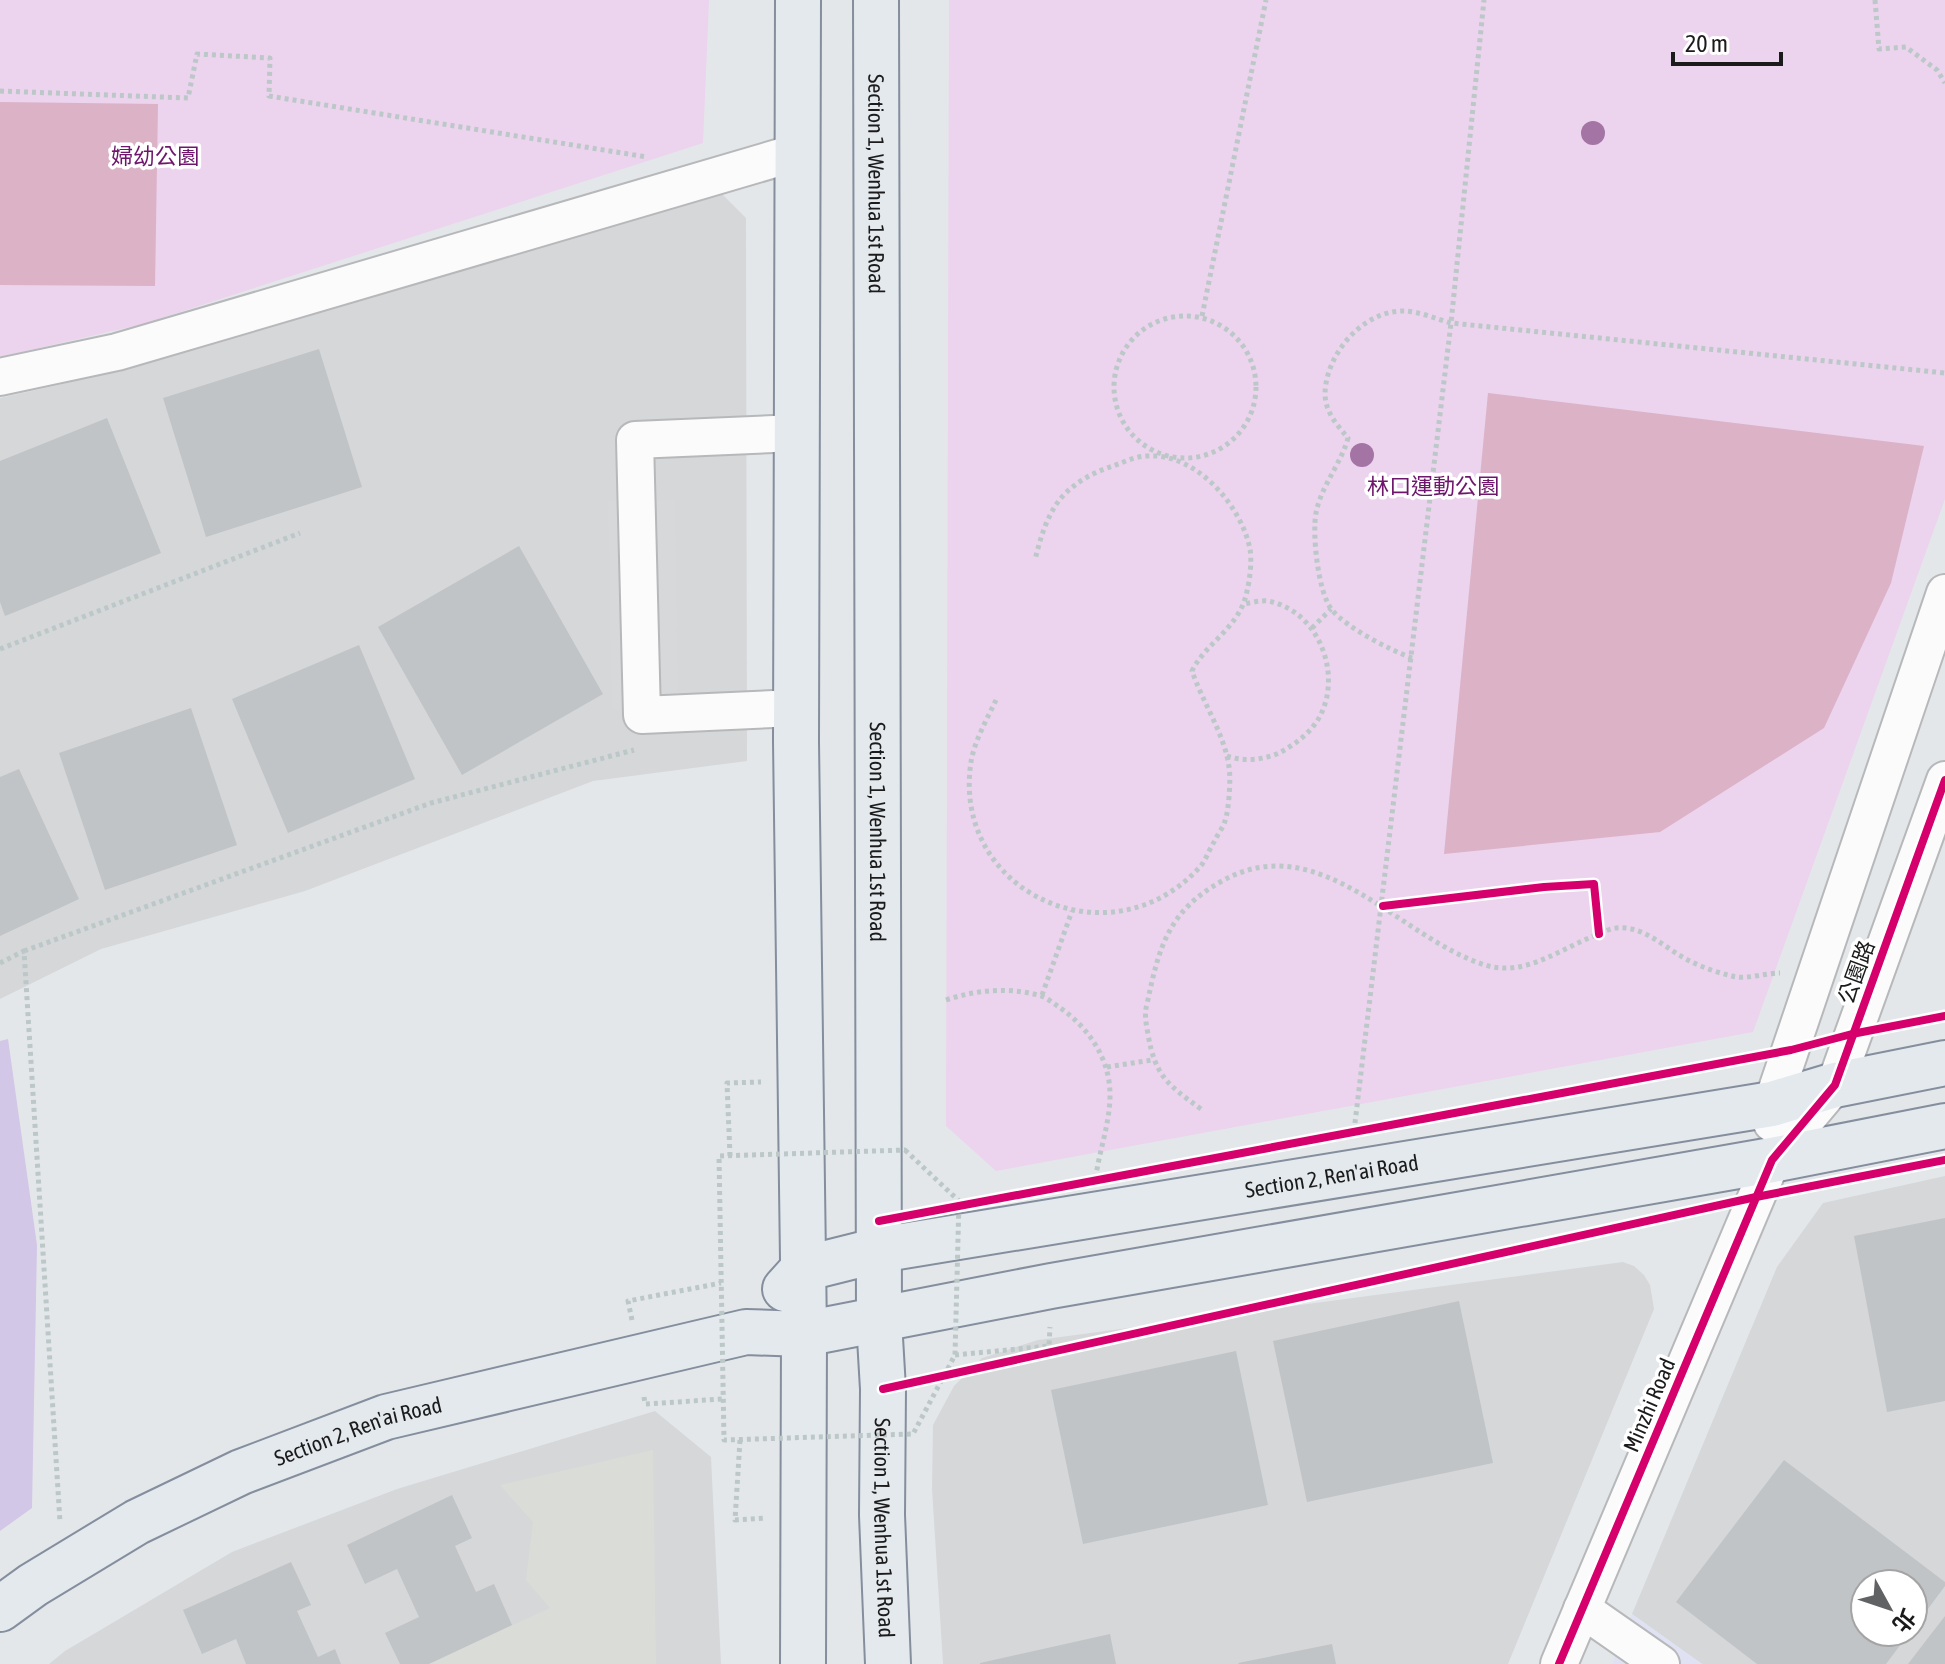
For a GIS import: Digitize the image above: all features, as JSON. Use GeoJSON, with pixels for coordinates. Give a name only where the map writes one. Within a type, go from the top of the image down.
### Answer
{"type":"FeatureCollection","features":[{"type":"Feature","properties":{"kind":"main road"},"geometry":{"type":"LineString","coordinates":[[798,0],[797,708],[804,1334],[803,1664]]}},
{"type":"Feature","properties":{"kind":"main road","name":"Section 1, Wenhua 1st Road"},"geometry":{"type":"LineString","coordinates":[[876,0],[879,1321],[888,1664]]}},
{"type":"Feature","properties":{"kind":"main road","name":"Section 2, Ren'ai Road"},"geometry":{"type":"LineString","coordinates":[[803,1269],[879,1250],[1772,1104],[1835,1085],[1945,1063]]}},
{"type":"Feature","properties":{"kind":"main road","name":"Section 2, Ren'ai Road"},"geometry":{"type":"LineString","coordinates":[[0,1609],[137,1522],[241,1472],[386,1417],[746,1332],[804,1334],[1051,1286],[1772,1160],[1945,1126]]}},
{"type":"Feature","properties":{"kind":"main road"},"geometry":{"type":"LineString","coordinates":[[746,1332],[803,1269]]}},
{"type":"Feature","properties":{"kind":"street"},"geometry":{"type":"LineString","coordinates":[[0,377],[117,352],[798,152]]}},
{"type":"Feature","properties":{"kind":"street"},"geometry":{"type":"LineString","coordinates":[[797,433],[635,440],[642,715],[797,708]]}},
{"type":"Feature","properties":{"kind":"street","name":"公園路"},"geometry":{"type":"LineString","coordinates":[[1772,1160],[1772,1104],[1945,593]]}},
{"type":"Feature","properties":{"kind":"street","name":"公園路"},"geometry":{"type":"LineString","coordinates":[[1772,1160],[1835,1085],[1945,780]]}},
{"type":"Feature","properties":{"kind":"street"},"geometry":{"type":"LineString","coordinates":[[1841,902],[1895,918]]}},
{"type":"Feature","properties":{"kind":"street","name":"Minzhi Road"},"geometry":{"type":"LineString","coordinates":[[1559,1664],[1772,1160]]}},
{"type":"Feature","properties":{"kind":"street"},"geometry":{"type":"LineString","coordinates":[[1582,1609],[1661,1664]]}},
{"type":"Feature","properties":{"kind":"path"},"geometry":{"type":"LineString","coordinates":[[1202,316],[1266,0]]}},
{"type":"Feature","properties":{"kind":"path"},"geometry":{"type":"LineString","coordinates":[[1354,1131],[1451,323],[1484,0]]}},
{"type":"Feature","properties":{"kind":"path"},"geometry":{"type":"LineString","coordinates":[[1875,0],[1879,49],[1906,47],[1937,70],[1945,83]]}},
{"type":"Feature","properties":{"kind":"path"},"geometry":{"type":"LineString","coordinates":[[0,91],[188,98],[197,54],[270,58],[269,96],[660,159]]}},
{"type":"Feature","properties":{"kind":"path"},"geometry":{"type":"LineString","coordinates":[[1412,658],[1386,648],[1331,609],[1320,579],[1314,539],[1316,511],[1348,438],[1331,419],[1325,396],[1330,366],[1362,324],[1403,311],[1451,323],[1945,373]]}},
{"type":"Feature","properties":{"kind":"path"},"geometry":{"type":"LineString","coordinates":[[996,700],[971,761],[971,808],[988,852],[1019,887],[1060,909],[1107,915],[1158,901],[1200,867],[1226,820],[1229,767],[1192,671],[1198,659],[1232,624],[1243,604],[1250,550],[1236,511],[1208,480],[1187,465],[1166,457],[1150,451],[1138,441],[1122,421],[1114,395],[1116,368],[1127,343],[1147,326],[1172,315],[1202,316],[1229,329],[1249,351],[1257,380],[1253,410],[1239,434],[1217,451],[1189,459],[1166,457],[1147,456],[1092,472],[1061,498],[1042,534],[1035,560]]}},
{"type":"Feature","properties":{"kind":"path"},"geometry":{"type":"LineString","coordinates":[[0,649],[300,533]]}},
{"type":"Feature","properties":{"kind":"path"},"geometry":{"type":"LineString","coordinates":[[1226,756],[1237,760],[1271,757],[1300,741],[1321,715],[1329,682],[1326,653],[1312,628],[1290,609],[1266,600],[1243,604]]}},
{"type":"Feature","properties":{"kind":"path"},"geometry":{"type":"LineString","coordinates":[[1312,628],[1331,609]]}},
{"type":"Feature","properties":{"kind":"path"},"geometry":{"type":"LineString","coordinates":[[0,963],[24,951],[431,803],[633,750],[648,749]]}},
{"type":"Feature","properties":{"kind":"path"},"geometry":{"type":"LineString","coordinates":[[1201,1109],[1171,1087],[1152,1060],[1145,1013],[1154,969],[1170,926],[1199,893],[1242,870],[1284,864],[1333,879],[1383,906],[1455,953],[1488,966],[1531,966],[1616,927],[1648,934],[1690,962],[1735,977],[1817,973]]}},
{"type":"Feature","properties":{"kind":"path"},"geometry":{"type":"LineString","coordinates":[[1383,906],[1594,884],[1599,934]]}},
{"type":"Feature","properties":{"kind":"path"},"geometry":{"type":"LineString","coordinates":[[1042,995],[1072,911]]}},
{"type":"Feature","properties":{"kind":"path"},"geometry":{"type":"LineString","coordinates":[[24,951],[63,1567]]}},
{"type":"Feature","properties":{"kind":"path"},"geometry":{"type":"LineString","coordinates":[[946,1000],[970,993],[1007,990],[1042,995],[1076,1019],[1094,1042],[1107,1067],[1110,1095],[1096,1180]]}},
{"type":"Feature","properties":{"kind":"path"},"geometry":{"type":"LineString","coordinates":[[1107,1067],[1152,1060]]}},
{"type":"Feature","properties":{"kind":"path"},"geometry":{"type":"LineString","coordinates":[[727,1083],[730,1156]]}},
{"type":"Feature","properties":{"kind":"path"},"geometry":{"type":"LineString","coordinates":[[1339,1134],[1370,1128]]}},
{"type":"Feature","properties":{"kind":"path"},"geometry":{"type":"LineString","coordinates":[[905,1150],[959,1201],[955,1355],[913,1434],[724,1440],[721,1283],[719,1156],[905,1150]]}},
{"type":"Feature","properties":{"kind":"path"},"geometry":{"type":"LineString","coordinates":[[1082,1182],[1111,1177]]}},
{"type":"Feature","properties":{"kind":"path"},"geometry":{"type":"LineString","coordinates":[[954,1206],[969,1204]]}},
{"type":"Feature","properties":{"kind":"path"},"geometry":{"type":"LineString","coordinates":[[628,1301],[721,1283]]}},
{"type":"Feature","properties":{"kind":"path"},"geometry":{"type":"LineString","coordinates":[[955,1355],[1052,1349]]}},
{"type":"Feature","properties":{"kind":"path"},"geometry":{"type":"LineString","coordinates":[[1023,1358],[1052,1349]]}},
{"type":"Feature","properties":{"kind":"path"},"geometry":{"type":"LineString","coordinates":[[883,1389],[961,1372]]}},
{"type":"Feature","properties":{"kind":"path"},"geometry":{"type":"LineString","coordinates":[[645,1404],[723,1399]]}},
{"type":"Feature","properties":{"kind":"path"},"geometry":{"type":"LineString","coordinates":[[735,1520],[740,1440]]}},
{"type":"Feature","properties":{"kind":"shaded area"},"geometry":{"type":"Polygon","coordinates":[[[716,188],[746,218],[747,761],[593,781],[305,891],[101,949],[0,999],[0,398],[63,384],[298,310],[716,188]]]}},
{"type":"Feature","properties":{"kind":"shaded area"},"geometry":{"type":"Polygon","coordinates":[[[675,500],[678,707],[612,709],[608,501],[675,500]]]}},
{"type":"Feature","properties":{"kind":"shaded area"},"geometry":{"type":"Polygon","coordinates":[[[8,1039],[37,1245],[32,1508],[0,1531],[0,1041],[8,1039]]]}},
{"type":"Feature","properties":{"kind":"shaded area"},"geometry":{"type":"Polygon","coordinates":[[[1945,1176],[1945,1664],[1702,1664],[1632,1614],[1777,1267],[1823,1203],[1945,1176]]]}},
{"type":"Feature","properties":{"kind":"shaded area"},"geometry":{"type":"Polygon","coordinates":[[[1623,1262],[1644,1275],[1650,1285],[1654,1309],[1508,1664],[943,1664],[932,1489],[933,1425],[954,1386],[982,1358],[1038,1340],[1623,1262]]]}},
{"type":"Feature","properties":{"kind":"shaded area"},"geometry":{"type":"Polygon","coordinates":[[[655,1411],[711,1457],[721,1664],[49,1664],[65,1651],[232,1552],[397,1489],[655,1411]]]}},
{"type":"Feature","properties":{"kind":"shaded area"},"geometry":{"type":"Polygon","coordinates":[[[653,1450],[656,1664],[428,1664],[550,1608],[526,1580],[533,1522],[500,1485],[653,1450]]]}},
{"type":"Feature","properties":{"kind":"shaded area"},"geometry":{"type":"Polygon","coordinates":[[[1632,1614],[1702,1664],[1612,1664],[1632,1614]]]}},
{"type":"Feature","properties":{"kind":"green space","name":"婦幼公園"},"geometry":{"type":"Polygon","coordinates":[[[0,0],[709,0],[703,143],[143,324],[0,357],[0,0]]]}},
{"type":"Feature","properties":{"kind":"green space","name":"林口運動公園"},"geometry":{"type":"Polygon","coordinates":[[[949,0],[1945,0],[1945,499],[1753,1032],[996,1171],[946,1126],[949,0]]]}},
{"type":"Feature","properties":{"kind":"green space"},"geometry":{"type":"Polygon","coordinates":[[[0,102],[158,104],[155,286],[0,285],[0,102]]]}},
{"type":"Feature","properties":{"kind":"green space"},"geometry":{"type":"Polygon","coordinates":[[[1488,393],[1924,446],[1891,583],[1824,728],[1660,832],[1444,854],[1488,393]]]}},
{"type":"Feature","properties":{"kind":"building"},"geometry":{"type":"Polygon","coordinates":[[[319,349],[362,487],[206,537],[163,398],[319,349]]]}},
{"type":"Feature","properties":{"kind":"building"},"geometry":{"type":"Polygon","coordinates":[[[107,418],[161,553],[5,616],[0,602],[0,461],[107,418]]]}},
{"type":"Feature","properties":{"kind":"building"},"geometry":{"type":"Polygon","coordinates":[[[519,546],[603,694],[462,775],[378,627],[519,546]]]}},
{"type":"Feature","properties":{"kind":"building"},"geometry":{"type":"Polygon","coordinates":[[[359,645],[415,779],[288,833],[232,699],[359,645]]]}},
{"type":"Feature","properties":{"kind":"building"},"geometry":{"type":"Polygon","coordinates":[[[191,708],[237,845],[105,890],[59,753],[191,708]]]}},
{"type":"Feature","properties":{"kind":"building"},"geometry":{"type":"Polygon","coordinates":[[[19,769],[79,899],[0,936],[0,777],[19,769]]]}},
{"type":"Feature","properties":{"kind":"building"},"geometry":{"type":"Polygon","coordinates":[[[1945,1218],[1945,1401],[1887,1412],[1854,1236],[1945,1218]]]}},
{"type":"Feature","properties":{"kind":"building"},"geometry":{"type":"Polygon","coordinates":[[[1459,1301],[1493,1463],[1307,1502],[1273,1341],[1459,1301]]]}},
{"type":"Feature","properties":{"kind":"building"},"geometry":{"type":"Polygon","coordinates":[[[1236,1351],[1268,1505],[1083,1544],[1051,1390],[1236,1351]]]}},
{"type":"Feature","properties":{"kind":"building"},"geometry":{"type":"Polygon","coordinates":[[[1784,1460],[1927,1568],[1849,1568],[1849,1648],[1898,1648],[1886,1664],[1757,1664],[1676,1602],[1784,1460]]]}},
{"type":"Feature","properties":{"kind":"building"},"geometry":{"type":"Polygon","coordinates":[[[452,1495],[472,1538],[455,1546],[476,1592],[494,1584],[512,1625],[429,1664],[400,1664],[385,1633],[419,1617],[397,1569],[365,1584],[347,1545],[452,1495]]]}},
{"type":"Feature","properties":{"kind":"building"},"geometry":{"type":"Polygon","coordinates":[[[291,1562],[311,1605],[297,1611],[318,1657],[335,1649],[341,1664],[246,1664],[236,1639],[202,1654],[183,1610],[291,1562]]]}},
{"type":"Feature","properties":{"kind":"building"},"geometry":{"type":"Polygon","coordinates":[[[1929,1570],[1945,1582],[1929,1608],[1929,1570]]]}},
{"type":"Feature","properties":{"kind":"building"},"geometry":{"type":"Polygon","coordinates":[[[1945,1616],[1945,1664],[1908,1664],[1920,1648],[1929,1648],[1929,1637],[1945,1616]]]}},
{"type":"Feature","properties":{"kind":"building"},"geometry":{"type":"Polygon","coordinates":[[[1110,1634],[1116,1664],[980,1664],[980,1663],[1110,1634]]]}},
{"type":"Feature","properties":{"kind":"building"},"geometry":{"type":"Polygon","coordinates":[[[1332,1644],[1336,1664],[1238,1663],[1332,1644]]]}},
{"type":"Feature","properties":{"kind":"cycle path"},"geometry":{"type":"LineString","coordinates":[[1559,1664],[1772,1160],[1835,1085],[1945,780]]}},
{"type":"Feature","properties":{"kind":"cycle path"},"geometry":{"type":"LineString","coordinates":[[1383,906],[1594,884],[1599,934]]}},
{"type":"Feature","properties":{"kind":"cycle path"},"geometry":{"type":"LineString","coordinates":[[879,1221],[1791,1050],[1852,1034],[1945,1016]]}},
{"type":"Feature","properties":{"kind":"cycle path"},"geometry":{"type":"LineString","coordinates":[[883,1389],[1756,1197],[1945,1160]]}}]}
